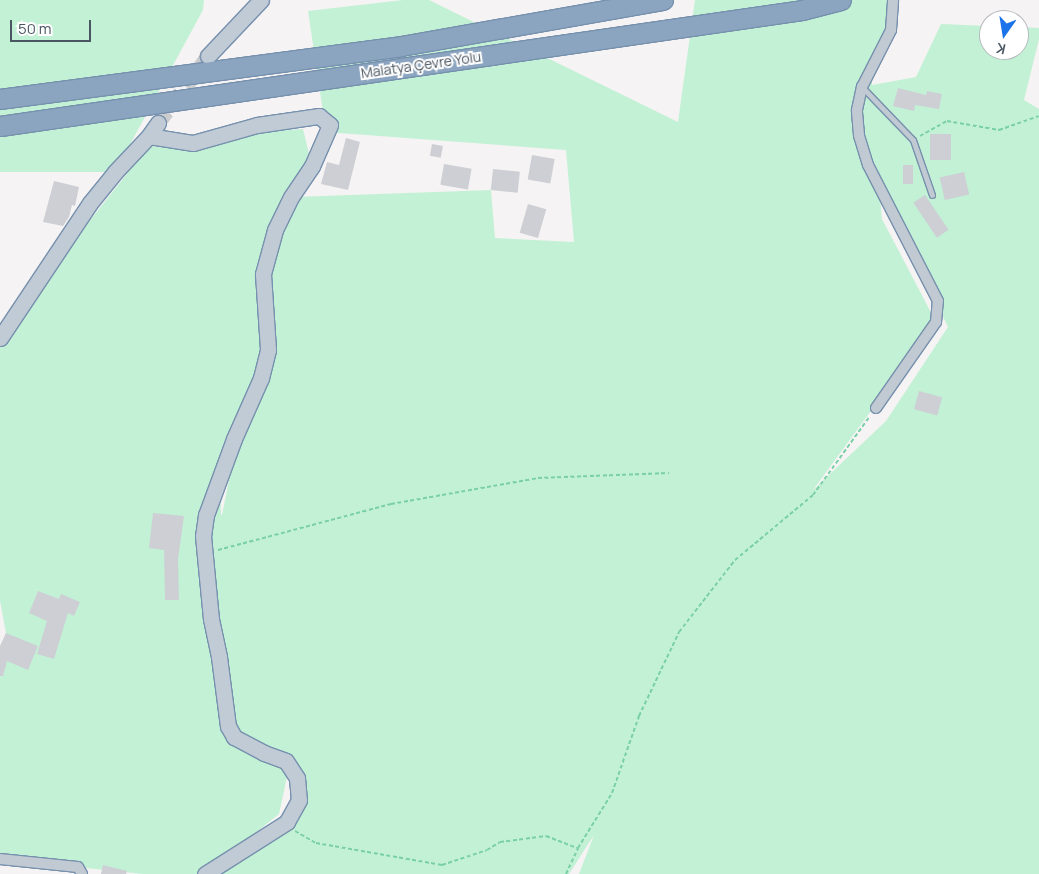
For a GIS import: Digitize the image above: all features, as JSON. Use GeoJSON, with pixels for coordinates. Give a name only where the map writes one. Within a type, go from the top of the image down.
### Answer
{"type":"FeatureCollection","features":[{"type":"Feature","properties":{"kind":"highway","name":"Malatya Çevre Yolu"},"geometry":{"type":"LineString","coordinates":[[0,99],[401,46],[663,0]]}},
{"type":"Feature","properties":{"kind":"highway","name":"Malatya Çevre Yolu"},"geometry":{"type":"LineString","coordinates":[[0,126],[802,10],[841,0]]}},
{"type":"Feature","properties":{"kind":"street"},"geometry":{"type":"LineString","coordinates":[[208,56],[261,0]]}},
{"type":"Feature","properties":{"kind":"street"},"geometry":{"type":"LineString","coordinates":[[876,408],[936,322],[938,301],[868,165],[858,127],[857,110],[862,87],[872,64],[891,30],[894,14],[893,0]]}},
{"type":"Feature","properties":{"kind":"street"},"geometry":{"type":"LineString","coordinates":[[149,136],[193,143],[257,125],[319,116],[330,125],[312,166],[292,197],[275,230],[263,274],[268,350],[261,378],[234,439],[206,515],[203,536],[228,726],[234,737],[264,753],[286,761],[297,778],[299,800],[287,822],[205,874]]}},
{"type":"Feature","properties":{"kind":"street"},"geometry":{"type":"LineString","coordinates":[[0,338],[90,203],[115,172],[149,136],[158,123]]}},
{"type":"Feature","properties":{"kind":"street"},"geometry":{"type":"LineString","coordinates":[[0,859],[78,866],[82,874]]}},
{"type":"Feature","properties":{"kind":"lane"},"geometry":{"type":"LineString","coordinates":[[862,87],[913,140],[932,195]]}},
{"type":"Feature","properties":{"kind":"path"},"geometry":{"type":"LineString","coordinates":[[913,140],[947,121],[999,130],[1039,116]]}},
{"type":"Feature","properties":{"kind":"path"},"geometry":{"type":"LineString","coordinates":[[566,874],[578,848],[612,793],[639,716],[679,632],[735,560],[813,495],[876,408]]}},
{"type":"Feature","properties":{"kind":"path"},"geometry":{"type":"LineString","coordinates":[[204,554],[391,504],[538,478],[669,472]]}},
{"type":"Feature","properties":{"kind":"path"},"geometry":{"type":"LineString","coordinates":[[287,822],[297,832],[316,843],[442,865],[488,850],[500,842],[527,838],[546,836],[578,848]]}},
{"type":"Feature","properties":{"kind":"green space"},"geometry":{"type":"Polygon","coordinates":[[[0,0],[204,0],[203,10],[115,172],[0,172],[0,0]]]}},
{"type":"Feature","properties":{"kind":"green space"},"geometry":{"type":"Polygon","coordinates":[[[403,0],[429,0],[678,122],[695,0],[892,0],[894,14],[872,64],[872,85],[916,77],[941,24],[979,26],[979,60],[1029,60],[1029,28],[1039,28],[1039,39],[1024,100],[1039,109],[1039,874],[579,874],[594,835],[569,874],[206,874],[287,822],[297,778],[288,772],[279,814],[204,874],[143,874],[0,859],[0,659],[6,633],[0,601],[0,334],[149,146],[202,148],[267,131],[303,129],[312,166],[294,197],[491,190],[495,238],[574,242],[566,150],[326,132],[308,11],[403,0]],[[878,178],[882,219],[936,322],[813,490],[886,421],[948,327],[878,178]],[[242,416],[220,469],[222,515],[242,416]]]}},
{"type":"Feature","properties":{"kind":"building"},"geometry":{"type":"Polygon","coordinates":[[[898,88],[926,95],[927,91],[942,94],[939,109],[915,105],[914,111],[893,106],[898,88]]]}},
{"type":"Feature","properties":{"kind":"building"},"geometry":{"type":"Polygon","coordinates":[[[930,134],[951,134],[951,160],[930,160],[930,134]]]}},
{"type":"Feature","properties":{"kind":"building"},"geometry":{"type":"Polygon","coordinates":[[[346,138],[360,142],[348,190],[321,184],[327,162],[339,165],[346,138]]]}},
{"type":"Feature","properties":{"kind":"building"},"geometry":{"type":"Polygon","coordinates":[[[432,144],[443,146],[441,158],[430,156],[432,144]]]}},
{"type":"Feature","properties":{"kind":"building"},"geometry":{"type":"Polygon","coordinates":[[[532,155],[555,159],[550,184],[528,180],[532,155]]]}},
{"type":"Feature","properties":{"kind":"building"},"geometry":{"type":"Polygon","coordinates":[[[444,164],[472,169],[468,190],[440,185],[444,164]]]}},
{"type":"Feature","properties":{"kind":"building"},"geometry":{"type":"Polygon","coordinates":[[[903,165],[913,165],[913,184],[903,184],[903,165]]]}},
{"type":"Feature","properties":{"kind":"building"},"geometry":{"type":"Polygon","coordinates":[[[493,169],[520,172],[518,193],[491,190],[493,169]]]}},
{"type":"Feature","properties":{"kind":"building"},"geometry":{"type":"Polygon","coordinates":[[[964,172],[969,194],[945,200],[940,178],[964,172]]]}},
{"type":"Feature","properties":{"kind":"building"},"geometry":{"type":"Polygon","coordinates":[[[54,181],[79,187],[75,206],[72,205],[69,217],[63,226],[43,222],[54,181]]]}},
{"type":"Feature","properties":{"kind":"building"},"geometry":{"type":"Polygon","coordinates":[[[925,195],[948,230],[937,238],[913,203],[925,195]]]}},
{"type":"Feature","properties":{"kind":"building"},"geometry":{"type":"Polygon","coordinates":[[[528,204],[546,209],[538,238],[520,233],[528,204]]]}},
{"type":"Feature","properties":{"kind":"building"},"geometry":{"type":"Polygon","coordinates":[[[919,391],[942,397],[937,416],[914,409],[919,391]]]}},
{"type":"Feature","properties":{"kind":"building"},"geometry":{"type":"Polygon","coordinates":[[[153,513],[184,516],[178,559],[179,600],[165,600],[164,550],[149,548],[153,513]]]}},
{"type":"Feature","properties":{"kind":"building"},"geometry":{"type":"Polygon","coordinates":[[[38,591],[59,599],[61,594],[80,602],[74,616],[68,613],[54,659],[37,654],[47,621],[29,613],[38,591]]]}},
{"type":"Feature","properties":{"kind":"building"},"geometry":{"type":"Polygon","coordinates":[[[6,633],[38,646],[28,670],[7,661],[3,676],[0,676],[0,646],[6,633]]]}},
{"type":"Feature","properties":{"kind":"building"},"geometry":{"type":"Polygon","coordinates":[[[103,865],[127,871],[126,874],[101,874],[103,865]]]}},
{"type":"Feature","properties":{"kind":"tunnel"},"geometry":{"type":"LineString","coordinates":[[158,123],[208,56]]}}]}
